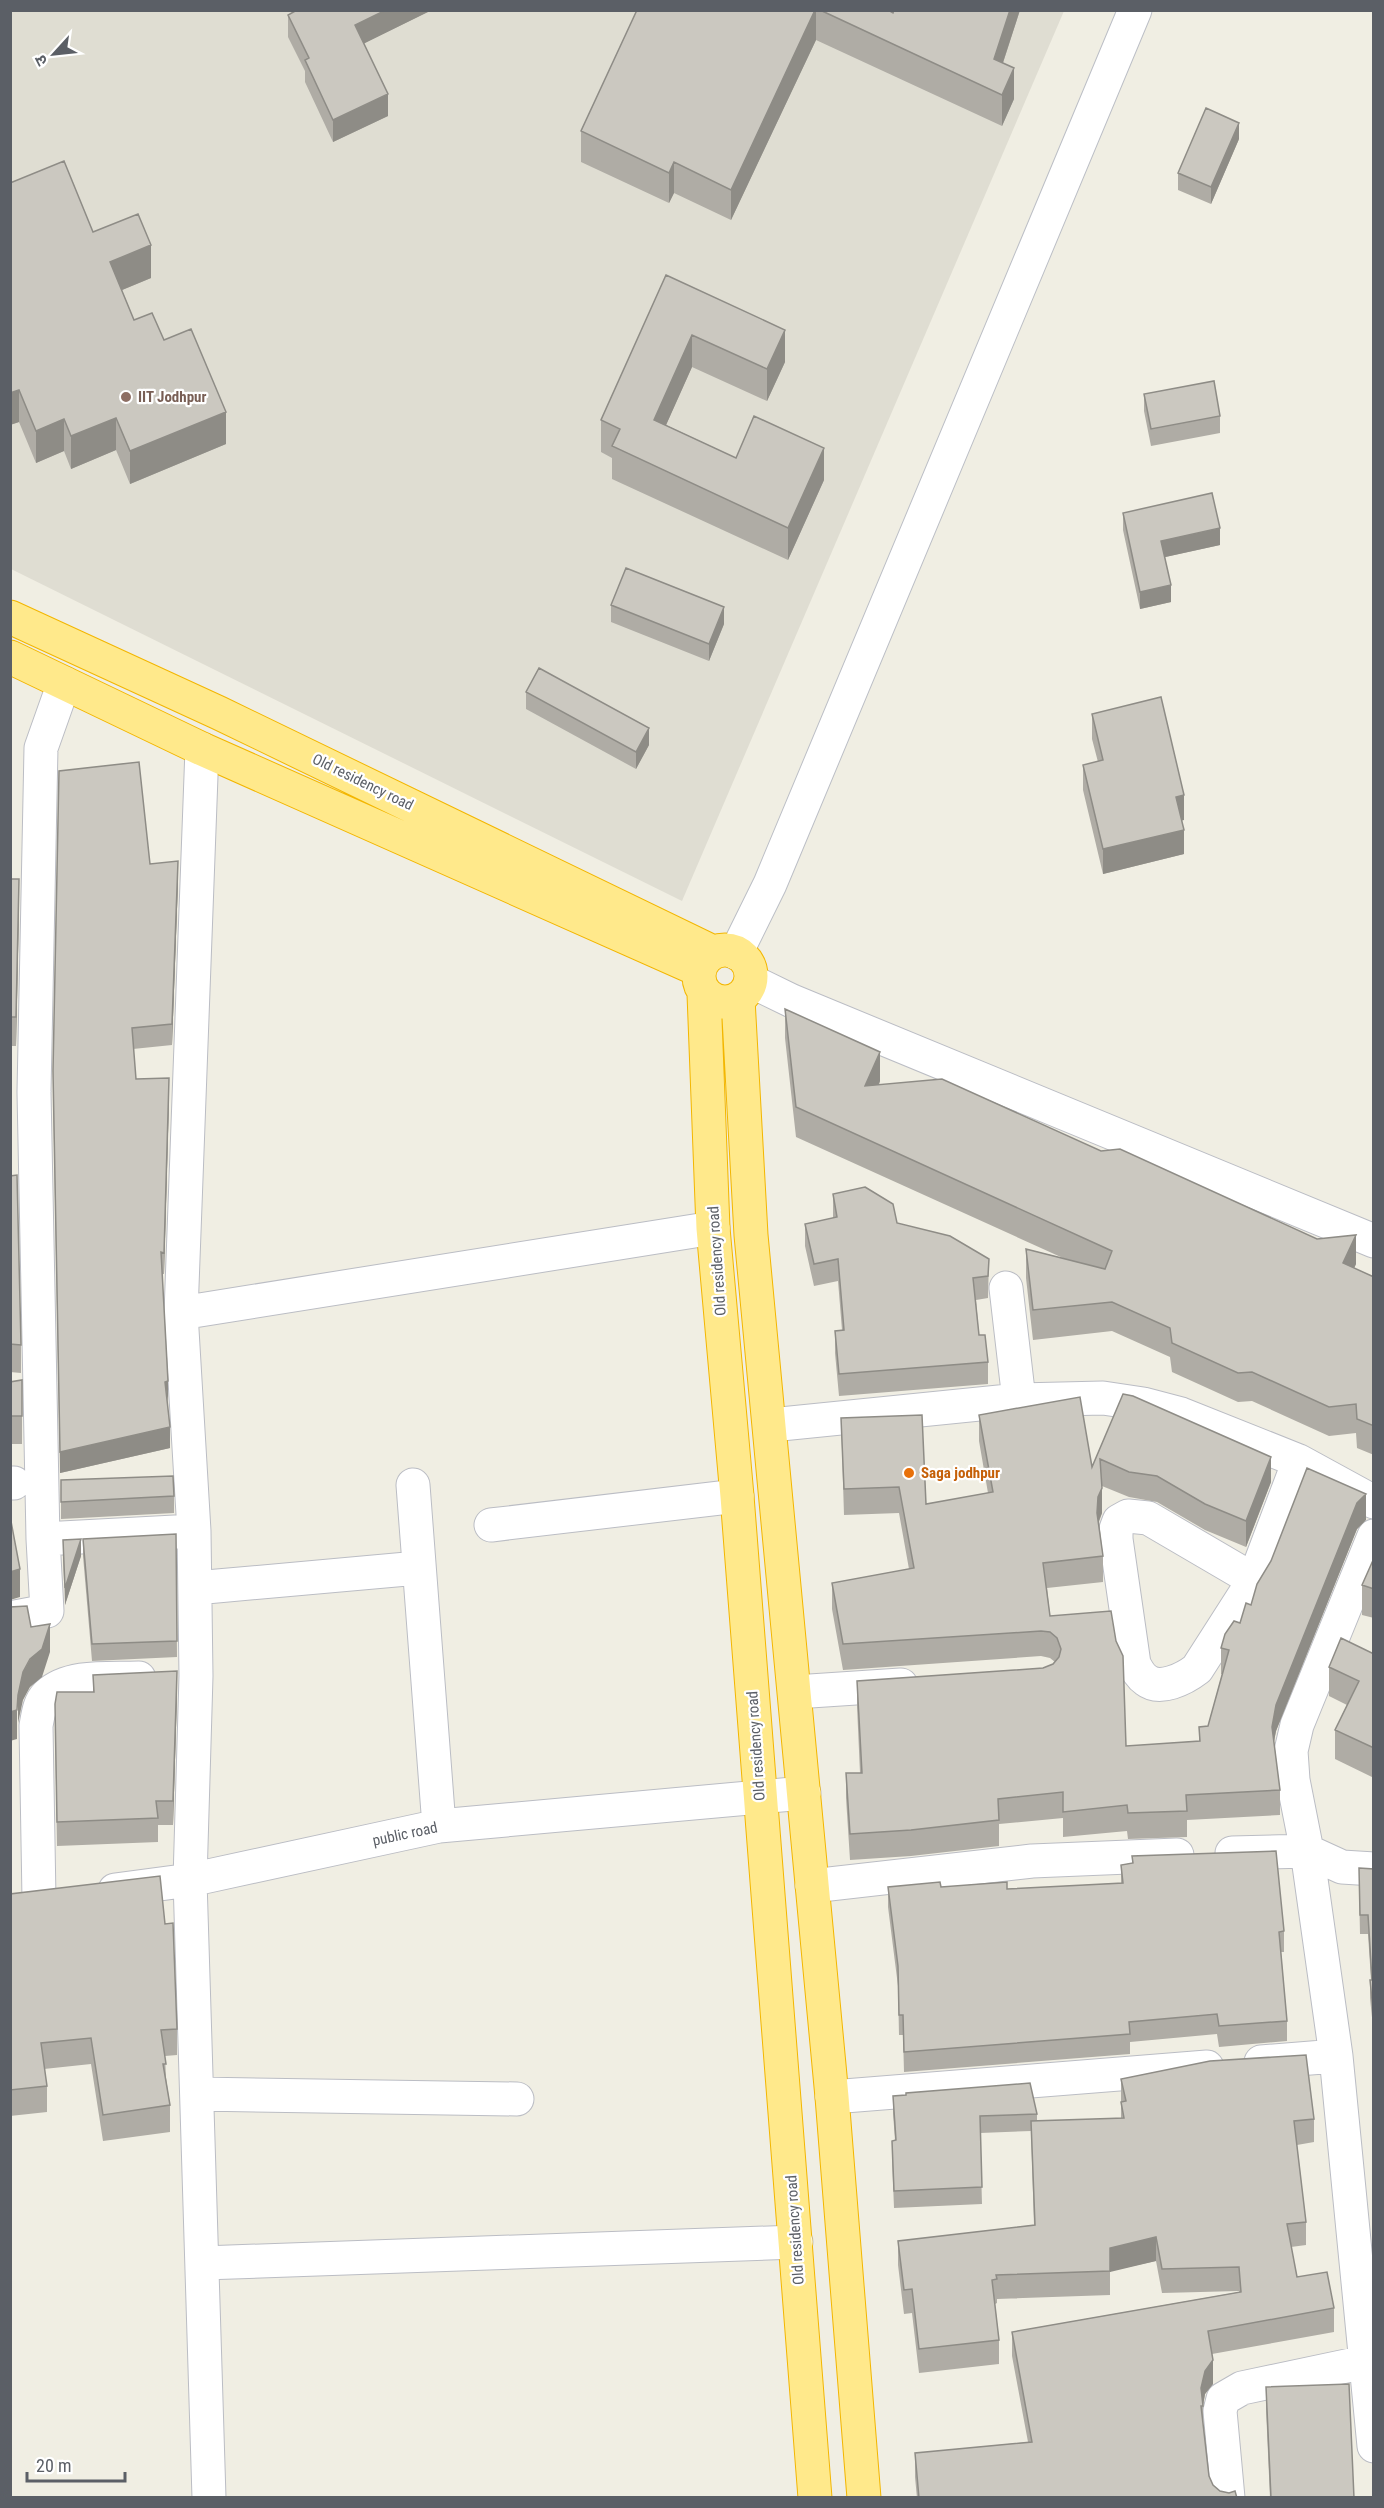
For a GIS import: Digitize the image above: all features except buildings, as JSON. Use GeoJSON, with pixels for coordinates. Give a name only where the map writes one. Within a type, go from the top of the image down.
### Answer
{"type":"FeatureCollection","features":[{"type":"Feature","properties":{"kind":"highway","name":"Old residency road"},"geometry":{"type":"LineString","coordinates":[[10,617],[219,713],[713,967],[713,1228],[737,1496],[815,2498]]}},
{"type":"Feature","properties":{"kind":"highway"},"geometry":{"type":"LineString","coordinates":[[10,657],[202,749],[713,967],[745,959],[751,970],[745,990],[751,1234],[771,1425],[832,2097],[864,2498]]}},
{"type":"Feature","properties":{"kind":"highway"},"geometry":{"type":"LineString","coordinates":[[713,967],[714,1001],[727,1003],[745,990]]}},
{"type":"Feature","properties":{"kind":"street"},"geometry":{"type":"LineString","coordinates":[[713,967],[774,873],[1136,10]]}},
{"type":"Feature","properties":{"kind":"street"},"geometry":{"type":"LineString","coordinates":[[10,1618],[47,1611],[43,1539],[34,1092],[41,748],[64,683]]}},
{"type":"Feature","properties":{"kind":"street"},"geometry":{"type":"LineString","coordinates":[[202,749],[181,1313],[194,1531],[196,1676],[190,1881],[209,2498]]}},
{"type":"Feature","properties":{"kind":"street"},"geometry":{"type":"LineString","coordinates":[[745,990],[792,1001],[1374,1241]]}},
{"type":"Feature","properties":{"kind":"street"},"geometry":{"type":"LineString","coordinates":[[181,1313],[713,1228]]}},
{"type":"Feature","properties":{"kind":"street"},"geometry":{"type":"LineString","coordinates":[[1006,1288],[1018,1400]]}},
{"type":"Feature","properties":{"kind":"street"},"geometry":{"type":"LineString","coordinates":[[771,1425],[1018,1400],[1103,1398],[1143,1404],[1181,1414],[1299,1461],[1374,1502]]}},
{"type":"Feature","properties":{"kind":"street"},"geometry":{"type":"LineString","coordinates":[[1254,1580],[1148,1518],[1128,1516],[1119,1521],[1116,1539],[1134,1664],[1141,1676],[1148,1682],[1162,1684],[1185,1679],[1197,1670],[1254,1580],[1299,1461]]}},
{"type":"Feature","properties":{"kind":"street"},"geometry":{"type":"LineString","coordinates":[[413,1485],[439,1826]]}},
{"type":"Feature","properties":{"kind":"street"},"geometry":{"type":"LineString","coordinates":[[491,1525],[737,1496]]}},
{"type":"Feature","properties":{"kind":"street"},"geometry":{"type":"LineString","coordinates":[[43,1539],[194,1531]]}},
{"type":"Feature","properties":{"kind":"street"},"geometry":{"type":"LineString","coordinates":[[1374,1536],[1297,1725],[1291,1751],[1293,1780],[1307,1851],[1336,2056],[1374,2446]]}},
{"type":"Feature","properties":{"kind":"street"},"geometry":{"type":"LineString","coordinates":[[195,1588],[418,1568]]}},
{"type":"Feature","properties":{"kind":"street"},"geometry":{"type":"LineString","coordinates":[[25,1900],[36,1726],[39,1709],[47,1695],[78,1681],[196,1676]]}},
{"type":"Feature","properties":{"kind":"street"},"geometry":{"type":"LineString","coordinates":[[795,1692],[936,1682]]}},
{"type":"Feature","properties":{"kind":"street","name":"public road"},"geometry":{"type":"LineString","coordinates":[[25,1900],[190,1881],[439,1826],[804,1793]]}},
{"type":"Feature","properties":{"kind":"street"},"geometry":{"type":"LineString","coordinates":[[812,1886],[1032,1861],[1307,1851],[1342,1867],[1374,1869]]}},
{"type":"Feature","properties":{"kind":"street"},"geometry":{"type":"LineString","coordinates":[[832,2097],[1336,2056]]}},
{"type":"Feature","properties":{"kind":"street"},"geometry":{"type":"LineString","coordinates":[[198,2094],[517,2099]]}},
{"type":"Feature","properties":{"kind":"street"},"geometry":{"type":"LineString","coordinates":[[203,2263],[796,2242]]}},
{"type":"Feature","properties":{"kind":"street"},"geometry":{"type":"LineString","coordinates":[[1228,2498],[1220,2411],[1223,2399],[1242,2388],[1365,2362]]}},
{"type":"Feature","properties":{"kind":"shaded area"},"geometry":{"type":"Polygon","coordinates":[[[11,11],[1064,11],[682,901],[11,569],[11,11]]]}},
{"type":"Feature","properties":{"kind":"place","name":"IIT Jodhpur"},"geometry":{"type":"Point","coordinates":[126,397]}},
{"type":"Feature","properties":{"kind":"place","name":"Saga jodhpur"},"geometry":{"type":"Point","coordinates":[909,1473]}}]}
